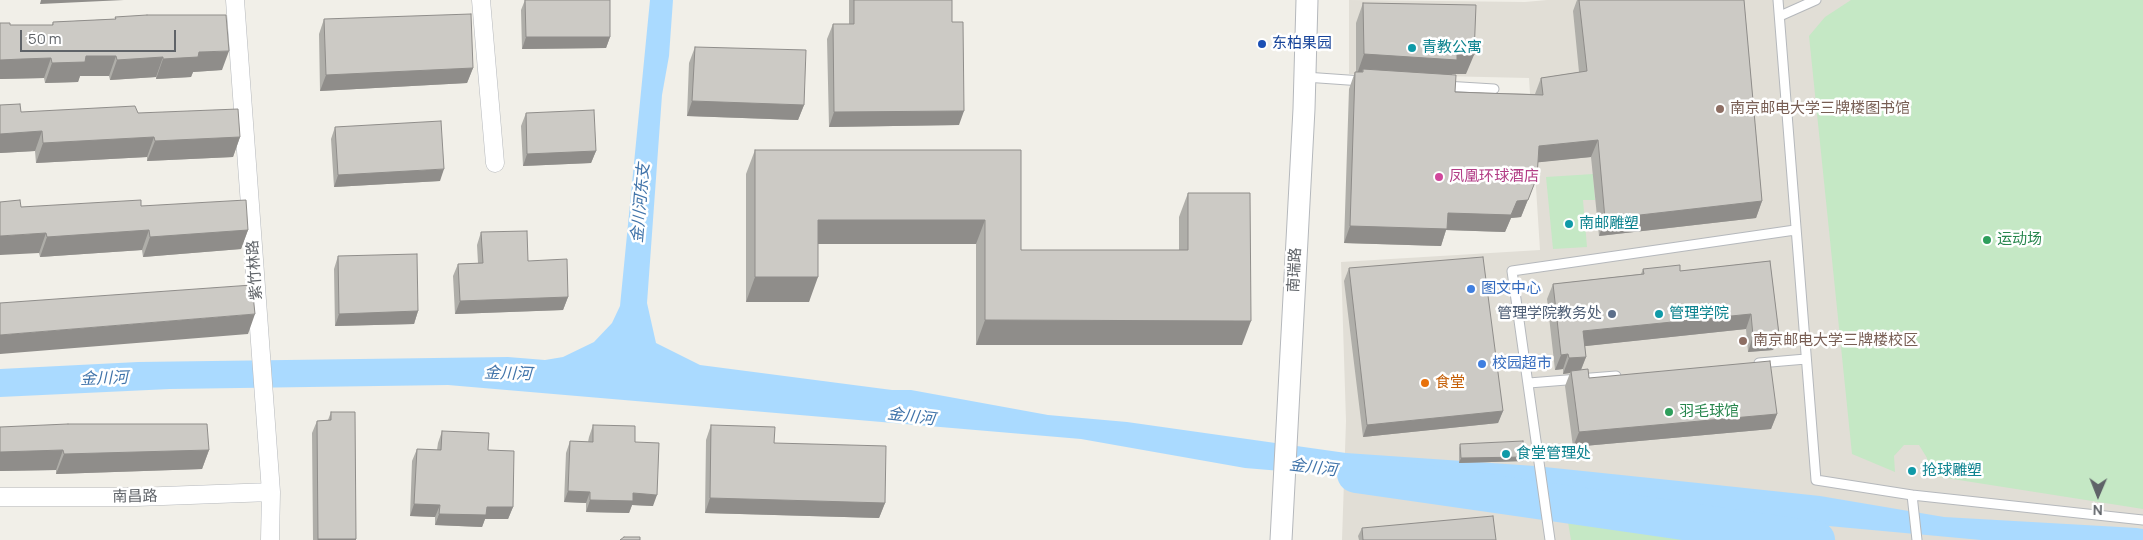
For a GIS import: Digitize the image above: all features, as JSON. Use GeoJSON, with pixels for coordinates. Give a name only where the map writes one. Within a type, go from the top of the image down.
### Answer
{"type":"FeatureCollection","features":[{"type":"Feature","properties":{"kind":"street","name":"紫竹林路"},"geometry":{"type":"LineString","coordinates":[[235,0],[270,485],[270,540]]}},
{"type":"Feature","properties":{"kind":"street"},"geometry":{"type":"LineString","coordinates":[[481,0],[495,162]]}},
{"type":"Feature","properties":{"kind":"street","name":"南瑞路"},"geometry":{"type":"LineString","coordinates":[[1281,540],[1305,77],[1307,0]]}},
{"type":"Feature","properties":{"kind":"street","name":"南昌路"},"geometry":{"type":"LineString","coordinates":[[0,497],[136,497],[270,485]]}},
{"type":"Feature","properties":{"kind":"lane"},"geometry":{"type":"LineString","coordinates":[[1778,0],[1816,480],[1912,495],[2143,520]]}},
{"type":"Feature","properties":{"kind":"lane"},"geometry":{"type":"LineString","coordinates":[[1780,16],[1816,0]]}},
{"type":"Feature","properties":{"kind":"lane"},"geometry":{"type":"LineString","coordinates":[[1305,77],[1375,82]]}},
{"type":"Feature","properties":{"kind":"lane"},"geometry":{"type":"LineString","coordinates":[[1435,86],[1494,90]]}},
{"type":"Feature","properties":{"kind":"lane"},"geometry":{"type":"LineString","coordinates":[[1550,540],[1512,272],[1795,230]]}},
{"type":"Feature","properties":{"kind":"lane"},"geometry":{"type":"LineString","coordinates":[[1746,364],[1806,359]]}},
{"type":"Feature","properties":{"kind":"lane"},"geometry":{"type":"LineString","coordinates":[[1529,383],[1628,375]]}},
{"type":"Feature","properties":{"kind":"lane"},"geometry":{"type":"LineString","coordinates":[[1912,495],[1917,540]]}},
{"type":"Feature","properties":{"kind":"shaded area","name":"南京邮电大学三牌楼校区"},"geometry":{"type":"Polygon","coordinates":[[[1349,0],[1525,2],[1547,0],[2143,0],[2143,540],[1342,540],[1346,421],[1341,262],[1540,250],[1529,78],[1349,74],[1349,0]]]}},
{"type":"Feature","properties":{"kind":"green space","name":"运动场"},"geometry":{"type":"Polygon","coordinates":[[[1851,0],[2143,0],[2143,509],[1927,475],[1927,458],[1919,445],[1904,445],[1894,456],[1895,472],[1852,454],[1809,36],[1825,17],[1851,0]]]}},
{"type":"Feature","properties":{"kind":"green space"},"geometry":{"type":"Polygon","coordinates":[[[1593,174],[1595,200],[1583,200],[1587,247],[1553,249],[1546,177],[1593,174]]]}},
{"type":"Feature","properties":{"kind":"green space"},"geometry":{"type":"Polygon","coordinates":[[[1566,510],[1837,540],[1571,540],[1566,510]]]}},
{"type":"Feature","properties":{"kind":"water","name":"金川河东支"},"geometry":{"type":"Polygon","coordinates":[[[650,0],[673,0],[669,56],[662,95],[647,303],[656,343],[700,365],[892,390],[911,390],[1048,415],[1127,422],[1346,453],[1535,466],[1820,496],[1944,517],[2137,528],[2143,529],[2143,540],[1981,540],[1763,520],[1462,486],[1245,468],[1081,439],[448,385],[170,389],[0,397],[0,369],[138,362],[508,357],[545,360],[563,357],[594,342],[612,323],[620,306],[650,0]]]}},
{"type":"Feature","properties":{"kind":"building"},"geometry":{"type":"Polygon","coordinates":[[[525,0],[610,0],[610,37],[526,37],[525,0]]]}},
{"type":"Feature","properties":{"kind":"building"},"geometry":{"type":"Polygon","coordinates":[[[854,0],[952,0],[952,22],[963,22],[964,111],[834,112],[833,24],[854,24],[854,0]]]}},
{"type":"Feature","properties":{"kind":"building"},"geometry":{"type":"Polygon","coordinates":[[[1579,0],[1744,0],[1762,201],[1605,219],[1598,140],[1539,146],[1537,177],[1528,200],[1517,201],[1511,215],[1448,213],[1447,229],[1350,226],[1355,72],[1363,72],[1363,69],[1456,75],[1455,92],[1543,95],[1541,78],[1587,71],[1579,0]]]}},
{"type":"Feature","properties":{"kind":"building"},"geometry":{"type":"Polygon","coordinates":[[[1363,3],[1476,5],[1474,55],[1457,54],[1457,60],[1364,54],[1363,3]]]}},
{"type":"Feature","properties":{"kind":"building"},"geometry":{"type":"Polygon","coordinates":[[[471,14],[473,68],[326,75],[324,19],[471,14]]]}},
{"type":"Feature","properties":{"kind":"building"},"geometry":{"type":"Polygon","coordinates":[[[226,15],[229,51],[199,52],[198,57],[163,59],[163,57],[117,60],[116,56],[86,56],[85,62],[52,63],[51,58],[0,60],[0,23],[10,23],[10,25],[53,25],[53,22],[116,19],[115,17],[226,15]]]}},
{"type":"Feature","properties":{"kind":"building"},"geometry":{"type":"Polygon","coordinates":[[[695,47],[806,50],[804,105],[692,101],[695,47]]]}},
{"type":"Feature","properties":{"kind":"building"},"geometry":{"type":"Polygon","coordinates":[[[20,104],[21,112],[135,106],[138,113],[238,109],[240,137],[155,141],[154,137],[43,143],[42,131],[0,134],[0,105],[20,104]]]}},
{"type":"Feature","properties":{"kind":"building"},"geometry":{"type":"Polygon","coordinates":[[[594,110],[596,151],[527,154],[526,113],[594,110]]]}},
{"type":"Feature","properties":{"kind":"building"},"geometry":{"type":"Polygon","coordinates":[[[441,121],[444,169],[338,175],[335,127],[441,121]]]}},
{"type":"Feature","properties":{"kind":"building"},"geometry":{"type":"Polygon","coordinates":[[[755,150],[1021,150],[1021,250],[1188,250],[1188,193],[1250,193],[1251,321],[985,320],[985,220],[818,220],[818,277],[755,277],[755,150]]]}},
{"type":"Feature","properties":{"kind":"building"},"geometry":{"type":"Polygon","coordinates":[[[20,200],[21,207],[141,200],[141,206],[246,200],[248,230],[150,237],[149,230],[47,237],[46,233],[0,236],[0,202],[20,200]]]}},
{"type":"Feature","properties":{"kind":"building"},"geometry":{"type":"Polygon","coordinates":[[[527,231],[528,261],[567,259],[568,297],[460,301],[458,264],[483,263],[481,232],[527,231]]]}},
{"type":"Feature","properties":{"kind":"building"},"geometry":{"type":"Polygon","coordinates":[[[417,254],[418,311],[339,314],[338,256],[417,254]]]}},
{"type":"Feature","properties":{"kind":"building","name":"食堂"},"geometry":{"type":"Polygon","coordinates":[[[1483,257],[1503,411],[1367,425],[1349,268],[1483,257]]]}},
{"type":"Feature","properties":{"kind":"building","name":"管理学院"},"geometry":{"type":"Polygon","coordinates":[[[1770,261],[1779,334],[1753,336],[1751,314],[1583,331],[1586,357],[1569,358],[1568,354],[1561,355],[1553,284],[1644,274],[1643,269],[1680,265],[1680,271],[1770,261]]]}},
{"type":"Feature","properties":{"kind":"building"},"geometry":{"type":"Polygon","coordinates":[[[252,285],[255,314],[0,335],[0,303],[252,285]]]}},
{"type":"Feature","properties":{"kind":"building","name":"羽毛球馆"},"geometry":{"type":"Polygon","coordinates":[[[1770,361],[1777,414],[1579,432],[1571,371],[1588,369],[1589,378],[1770,361]]]}},
{"type":"Feature","properties":{"kind":"building"},"geometry":{"type":"Polygon","coordinates":[[[331,412],[355,412],[356,539],[318,539],[317,421],[331,420],[331,412]]]}},
{"type":"Feature","properties":{"kind":"building"},"geometry":{"type":"Polygon","coordinates":[[[68,424],[207,424],[209,450],[64,454],[63,450],[0,452],[0,427],[68,424]]]}},
{"type":"Feature","properties":{"kind":"building"},"geometry":{"type":"Polygon","coordinates":[[[593,425],[635,426],[635,442],[659,443],[657,495],[633,493],[633,501],[590,500],[590,492],[568,491],[570,441],[593,442],[593,425]]]}},
{"type":"Feature","properties":{"kind":"building"},"geometry":{"type":"Polygon","coordinates":[[[711,425],[775,427],[774,443],[886,446],[885,503],[710,498],[711,425]]]}},
{"type":"Feature","properties":{"kind":"building"},"geometry":{"type":"Polygon","coordinates":[[[442,431],[489,433],[488,450],[514,451],[513,507],[487,507],[486,515],[439,514],[440,505],[414,504],[417,449],[441,450],[442,431]]]}},
{"type":"Feature","properties":{"kind":"building"},"geometry":{"type":"Polygon","coordinates":[[[1523,441],[1525,457],[1461,458],[1460,444],[1523,441]]]}},
{"type":"Feature","properties":{"kind":"building"},"geometry":{"type":"Polygon","coordinates":[[[1493,516],[1496,540],[1363,540],[1362,528],[1493,516]]]}},
{"type":"Feature","properties":{"kind":"building"},"geometry":{"type":"Polygon","coordinates":[[[624,537],[640,537],[640,540],[620,540],[624,537]]]}},
{"type":"Feature","properties":{"kind":"waterway","name":"金川河"},"geometry":{"type":"LineString","coordinates":[[1356,474],[1816,540]]}},
{"type":"Feature","properties":{"kind":"place","name":"东柏果园"},"geometry":{"type":"Point","coordinates":[1262,44]}},
{"type":"Feature","properties":{"kind":"place","name":"青教公寓"},"geometry":{"type":"Point","coordinates":[1412,48]}},
{"type":"Feature","properties":{"kind":"place","name":"南京邮电大学三牌楼图书馆"},"geometry":{"type":"Point","coordinates":[1720,109]}},
{"type":"Feature","properties":{"kind":"place","name":"凤凰环球酒店"},"geometry":{"type":"Point","coordinates":[1439,177]}},
{"type":"Feature","properties":{"kind":"place","name":"南邮雕塑"},"geometry":{"type":"Point","coordinates":[1569,224]}},
{"type":"Feature","properties":{"kind":"place","name":"运动场"},"geometry":{"type":"Point","coordinates":[1987,240]}},
{"type":"Feature","properties":{"kind":"place","name":"图文中心"},"geometry":{"type":"Point","coordinates":[1471,289]}},
{"type":"Feature","properties":{"kind":"place","name":"管理学院教务处"},"geometry":{"type":"Point","coordinates":[1612,314]}},
{"type":"Feature","properties":{"kind":"place","name":"管理学院"},"geometry":{"type":"Point","coordinates":[1659,314]}},
{"type":"Feature","properties":{"kind":"place","name":"南京邮电大学三牌楼校区"},"geometry":{"type":"Point","coordinates":[1743,341]}},
{"type":"Feature","properties":{"kind":"place","name":"校园超市"},"geometry":{"type":"Point","coordinates":[1482,364]}},
{"type":"Feature","properties":{"kind":"place","name":"食堂"},"geometry":{"type":"Point","coordinates":[1425,383]}},
{"type":"Feature","properties":{"kind":"place","name":"羽毛球馆"},"geometry":{"type":"Point","coordinates":[1669,412]}},
{"type":"Feature","properties":{"kind":"place","name":"食堂管理处"},"geometry":{"type":"Point","coordinates":[1506,454]}},
{"type":"Feature","properties":{"kind":"place","name":"抢球雕塑"},"geometry":{"type":"Point","coordinates":[1912,471]}}]}
